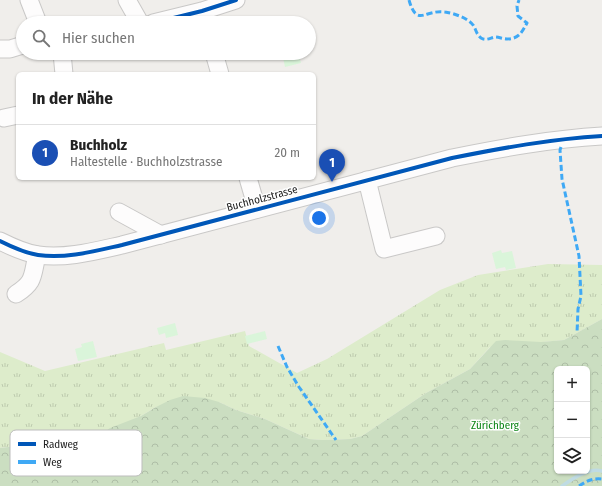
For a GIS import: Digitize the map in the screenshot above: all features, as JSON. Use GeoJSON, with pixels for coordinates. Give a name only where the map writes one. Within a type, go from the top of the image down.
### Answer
{"type":"FeatureCollection","features":[{"type":"Feature","properties":{"kind":"street"},"geometry":{"type":"LineString","coordinates":[[29,0],[35,16]]}},
{"type":"Feature","properties":{"kind":"street"},"geometry":{"type":"LineString","coordinates":[[127,0],[136,16]]}},
{"type":"Feature","properties":{"kind":"street"},"geometry":{"type":"LineString","coordinates":[[183,16],[201,12],[236,0]]}},
{"type":"Feature","properties":{"kind":"street"},"geometry":{"type":"LineString","coordinates":[[63,60],[64,72]]}},
{"type":"Feature","properties":{"kind":"street"},"geometry":{"type":"LineString","coordinates":[[216,60],[219,72]]}},
{"type":"Feature","properties":{"kind":"street","name":"Buchholzstrasse"},"geometry":{"type":"LineString","coordinates":[[0,241],[17,249],[37,255],[52,256],[82,253],[122,245],[452,158],[494,149],[564,138],[602,136]]}},
{"type":"Feature","properties":{"kind":"street"},"geometry":{"type":"LineString","coordinates":[[249,180],[257,209]]}},
{"type":"Feature","properties":{"kind":"street"},"geometry":{"type":"LineString","coordinates":[[367,180],[384,249],[436,236]]}},
{"type":"Feature","properties":{"kind":"street"},"geometry":{"type":"LineString","coordinates":[[118,212],[160,235]]}},
{"type":"Feature","properties":{"kind":"street"},"geometry":{"type":"LineString","coordinates":[[16,294],[27,288],[31,282],[37,255]]}},
{"type":"Feature","properties":{"kind":"green space"},"geometry":{"type":"Polygon","coordinates":[[[284,60],[300,60],[301,63],[285,67],[284,60]]]}},
{"type":"Feature","properties":{"kind":"green space"},"geometry":{"type":"Polygon","coordinates":[[[501,250],[502,253],[512,251],[516,268],[506,270],[505,267],[496,269],[492,253],[501,250]]]}},
{"type":"Feature","properties":{"kind":"green space"},"geometry":{"type":"Polygon","coordinates":[[[548,264],[602,265],[602,319],[564,340],[490,347],[470,369],[426,393],[362,436],[350,439],[309,439],[265,419],[236,410],[219,402],[156,407],[113,430],[10,430],[10,447],[0,448],[0,352],[45,371],[164,343],[166,350],[245,331],[249,346],[297,373],[327,359],[440,290],[478,275],[548,264]]]}},
{"type":"Feature","properties":{"kind":"green space","name":"Zürichberg"},"geometry":{"type":"Polygon","coordinates":[[[602,319],[602,486],[0,486],[0,448],[10,447],[10,476],[142,476],[142,430],[107,430],[141,416],[170,400],[183,396],[205,398],[219,402],[236,410],[265,419],[309,439],[350,439],[362,436],[426,393],[470,369],[496,341],[541,342],[564,340],[602,319]]]}},
{"type":"Feature","properties":{"kind":"green space"},"geometry":{"type":"Polygon","coordinates":[[[175,323],[178,335],[166,338],[165,333],[159,335],[157,328],[175,323]]]}},
{"type":"Feature","properties":{"kind":"green space"},"geometry":{"type":"Polygon","coordinates":[[[265,331],[267,339],[247,344],[245,336],[265,331]]]}},
{"type":"Feature","properties":{"kind":"green space"},"geometry":{"type":"Polygon","coordinates":[[[93,341],[97,357],[78,361],[75,349],[82,347],[81,344],[93,341]]]}},
{"type":"Feature","properties":{"kind":"waterway"},"geometry":{"type":"LineString","coordinates":[[562,486],[586,472],[597,470],[602,471]]}},
{"type":"Feature","properties":{"kind":"marked path"},"geometry":{"type":"LineString","coordinates":[[409,0],[415,13],[419,15],[445,12],[464,18],[471,22],[479,36],[483,39],[495,37],[511,39],[522,32],[527,23],[518,16],[517,6],[519,0]]}},
{"type":"Feature","properties":{"kind":"marked path"},"geometry":{"type":"LineString","coordinates":[[561,147],[562,179],[579,256],[581,296],[578,309],[577,333]]}},
{"type":"Feature","properties":{"kind":"marked path"},"geometry":{"type":"LineString","coordinates":[[278,346],[287,367],[299,387],[336,440]]}},
{"type":"Feature","properties":{"kind":"marked path"},"geometry":{"type":"LineString","coordinates":[[579,486],[590,480],[602,479]]}},
{"type":"Feature","properties":{"kind":"cycle path"},"geometry":{"type":"LineString","coordinates":[[182,16],[236,0]]}},
{"type":"Feature","properties":{"kind":"cycle path"},"geometry":{"type":"LineString","coordinates":[[0,241],[14,248],[38,255],[59,256],[80,254],[122,245],[452,158],[527,144],[602,136]]}},
{"type":"Feature","properties":{"kind":"place","name":"Buchholz"},"geometry":{"type":"Point","coordinates":[332,182]}}]}
